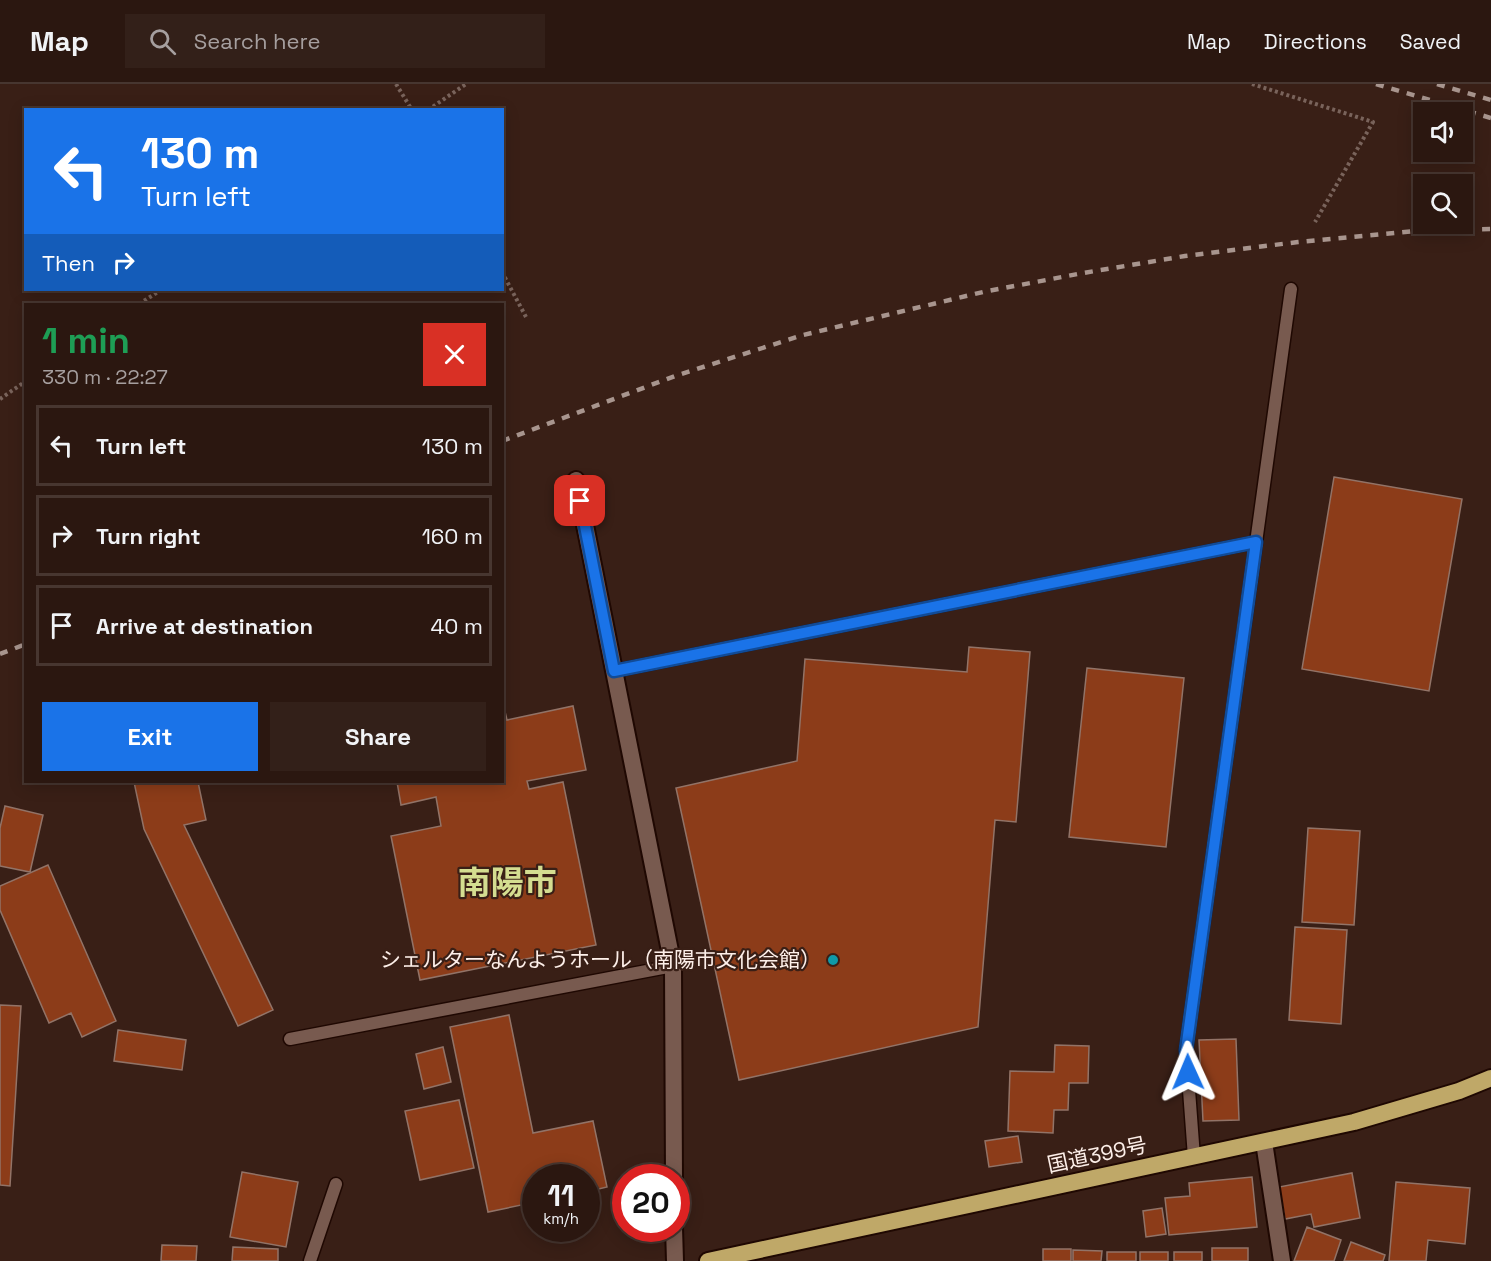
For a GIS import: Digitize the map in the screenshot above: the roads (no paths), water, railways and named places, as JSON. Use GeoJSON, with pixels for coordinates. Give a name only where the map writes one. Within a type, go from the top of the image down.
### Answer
{"type":"FeatureCollection","features":[{"type":"Feature","properties":{"kind":"highway","name":"国道399号"},"geometry":{"type":"LineString","coordinates":[[708,1261],[1354,1122],[1459,1091],[1491,1078]]}},
{"type":"Feature","properties":{"kind":"street"},"geometry":{"type":"LineString","coordinates":[[576,480],[673,966],[674,1164]]}},
{"type":"Feature","properties":{"kind":"street"},"geometry":{"type":"LineString","coordinates":[[1264,1142],[1282,1261]]}},
{"type":"Feature","properties":{"kind":"street"},"geometry":{"type":"LineString","coordinates":[[674,1242],[675,1261]]}},
{"type":"Feature","properties":{"kind":"lane"},"geometry":{"type":"LineString","coordinates":[[1194,1157],[1186,1050],[1291,289]]}},
{"type":"Feature","properties":{"kind":"lane"},"geometry":{"type":"LineString","coordinates":[[614,671],[1256,542]]}},
{"type":"Feature","properties":{"kind":"lane"},"geometry":{"type":"LineString","coordinates":[[290,1039],[673,966]]}},
{"type":"Feature","properties":{"kind":"lane"},"geometry":{"type":"LineString","coordinates":[[310,1261],[336,1185]]}},
{"type":"Feature","properties":{"kind":"railway"},"geometry":{"type":"LineString","coordinates":[[1376,84],[1491,118]]}},
{"type":"Feature","properties":{"kind":"railway"},"geometry":{"type":"LineString","coordinates":[[1437,84],[1491,100]]}},
{"type":"Feature","properties":{"kind":"railway"},"geometry":{"type":"LineString","coordinates":[[504,440],[675,376],[803,335],[983,292],[1185,256],[1426,230],[1491,229]]}},
{"type":"Feature","properties":{"kind":"railway"},"geometry":{"type":"LineString","coordinates":[[0,654],[24,645]]}},
{"type":"Feature","properties":{"kind":"place","name":"シェルターなんようホール（南陽市文化会館）"},"geometry":{"type":"Point","coordinates":[833,960]}},
{"type":"Feature","properties":{"kind":"district","name":"南陽市"},"geometry":{"type":"Point","coordinates":[507,882]}}]}
